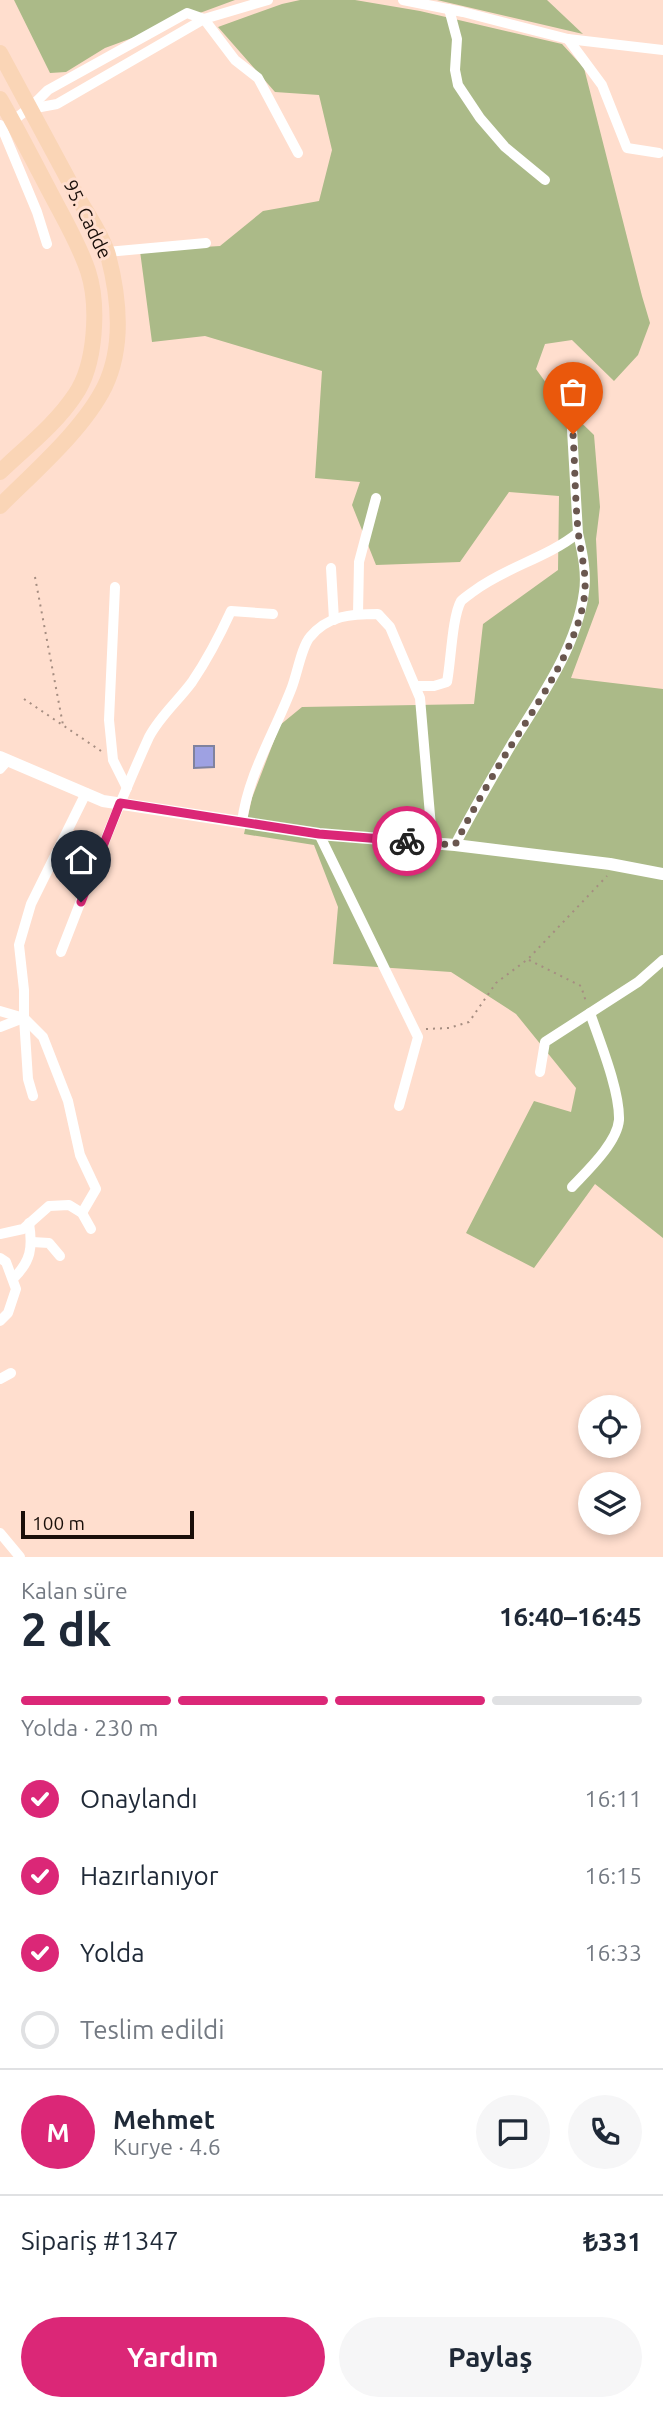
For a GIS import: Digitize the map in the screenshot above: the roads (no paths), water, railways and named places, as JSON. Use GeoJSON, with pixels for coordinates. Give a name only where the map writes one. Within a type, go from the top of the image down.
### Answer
{"type":"FeatureCollection","features":[{"type":"Feature","properties":{"kind":"main road","name":"95. Cadde"},"geometry":{"type":"LineString","coordinates":[[0,53],[107,252],[118,317],[118,340],[113,364],[105,386],[92,408],[48,458],[0,506]]}},
{"type":"Feature","properties":{"kind":"main road","name":"95. Cadde"},"geometry":{"type":"LineString","coordinates":[[0,99],[4,125],[74,238],[88,272],[94,302],[94,332],[88,366],[76,395],[0,472]]}},
{"type":"Feature","properties":{"kind":"street"},"geometry":{"type":"LineString","coordinates":[[30,108],[57,104],[204,19],[268,0]]}},
{"type":"Feature","properties":{"kind":"street"},"geometry":{"type":"LineString","coordinates":[[403,0],[568,39],[663,50]]}},
{"type":"Feature","properties":{"kind":"street"},"geometry":{"type":"LineString","coordinates":[[449,9],[457,39],[455,70],[458,85],[480,118],[505,147],[545,180]]}},
{"type":"Feature","properties":{"kind":"street"},"geometry":{"type":"LineString","coordinates":[[47,244],[4,125],[30,108],[48,90],[187,13],[204,19],[235,60],[258,78],[298,153]]}},
{"type":"Feature","properties":{"kind":"street"},"geometry":{"type":"LineString","coordinates":[[568,39],[603,85],[627,148],[659,153]]}},
{"type":"Feature","properties":{"kind":"street"},"geometry":{"type":"LineString","coordinates":[[107,252],[206,243]]}},
{"type":"Feature","properties":{"kind":"street"},"geometry":{"type":"LineString","coordinates":[[455,845],[479,798],[564,655],[577,625],[585,590],[578,533],[570,395]]}},
{"type":"Feature","properties":{"kind":"street"},"geometry":{"type":"LineString","coordinates":[[358,614],[359,562],[376,498]]}},
{"type":"Feature","properties":{"kind":"street"},"geometry":{"type":"LineString","coordinates":[[417,686],[434,686],[447,682],[454,628],[461,601],[482,585],[524,561],[565,544],[578,533]]}},
{"type":"Feature","properties":{"kind":"street"},"geometry":{"type":"LineString","coordinates":[[331,568],[334,620]]}},
{"type":"Feature","properties":{"kind":"street"},"geometry":{"type":"LineString","coordinates":[[115,587],[109,720],[113,760],[127,788]]}},
{"type":"Feature","properties":{"kind":"street"},"geometry":{"type":"LineString","coordinates":[[61,951],[120,803],[150,736],[165,712],[191,683],[220,635],[230,611],[272,614]]}},
{"type":"Feature","properties":{"kind":"street"},"geometry":{"type":"LineString","coordinates":[[242,822],[245,798],[288,696],[308,638],[325,623],[348,614],[378,614],[390,627],[420,698],[431,827],[420,842]]}},
{"type":"Feature","properties":{"kind":"street"},"geometry":{"type":"LineString","coordinates":[[3,762],[103,801],[319,834],[455,845],[663,874]]}},
{"type":"Feature","properties":{"kind":"street"},"geometry":{"type":"LineString","coordinates":[[33,1096],[28,1079],[19,945],[32,904],[86,793]]}},
{"type":"Feature","properties":{"kind":"street"},"geometry":{"type":"LineString","coordinates":[[319,834],[418,1037],[399,1106]]}},
{"type":"Feature","properties":{"kind":"street"},"geometry":{"type":"LineString","coordinates":[[540,1072],[545,1042],[638,982],[663,960]]}},
{"type":"Feature","properties":{"kind":"street"},"geometry":{"type":"LineString","coordinates":[[0,1011],[24,1018],[43,1037],[68,1101],[80,1156],[96,1189],[82,1213]]}},
{"type":"Feature","properties":{"kind":"street"},"geometry":{"type":"LineString","coordinates":[[572,1187],[604,1154],[619,1122],[608,1064],[590,1013]]}},
{"type":"Feature","properties":{"kind":"street"},"geometry":{"type":"LineString","coordinates":[[0,1027],[24,1018]]}},
{"type":"Feature","properties":{"kind":"street"},"geometry":{"type":"LineString","coordinates":[[0,1234],[23,1229],[49,1206],[69,1205],[82,1213],[91,1229]]}},
{"type":"Feature","properties":{"kind":"street"},"geometry":{"type":"LineString","coordinates":[[13,1279],[26,1266],[32,1242],[29,1223]]}},
{"type":"Feature","properties":{"kind":"street"},"geometry":{"type":"LineString","coordinates":[[32,1242],[48,1243],[60,1256]]}},
{"type":"Feature","properties":{"kind":"street"},"geometry":{"type":"LineString","coordinates":[[0,1258],[6,1262],[16,1289],[8,1312],[0,1321]]}},
{"type":"Feature","properties":{"kind":"street"},"geometry":{"type":"LineString","coordinates":[[0,1379],[11,1373]]}},
{"type":"Feature","properties":{"kind":"street"},"geometry":{"type":"LineString","coordinates":[[0,1533],[20,1557]]}}]}
